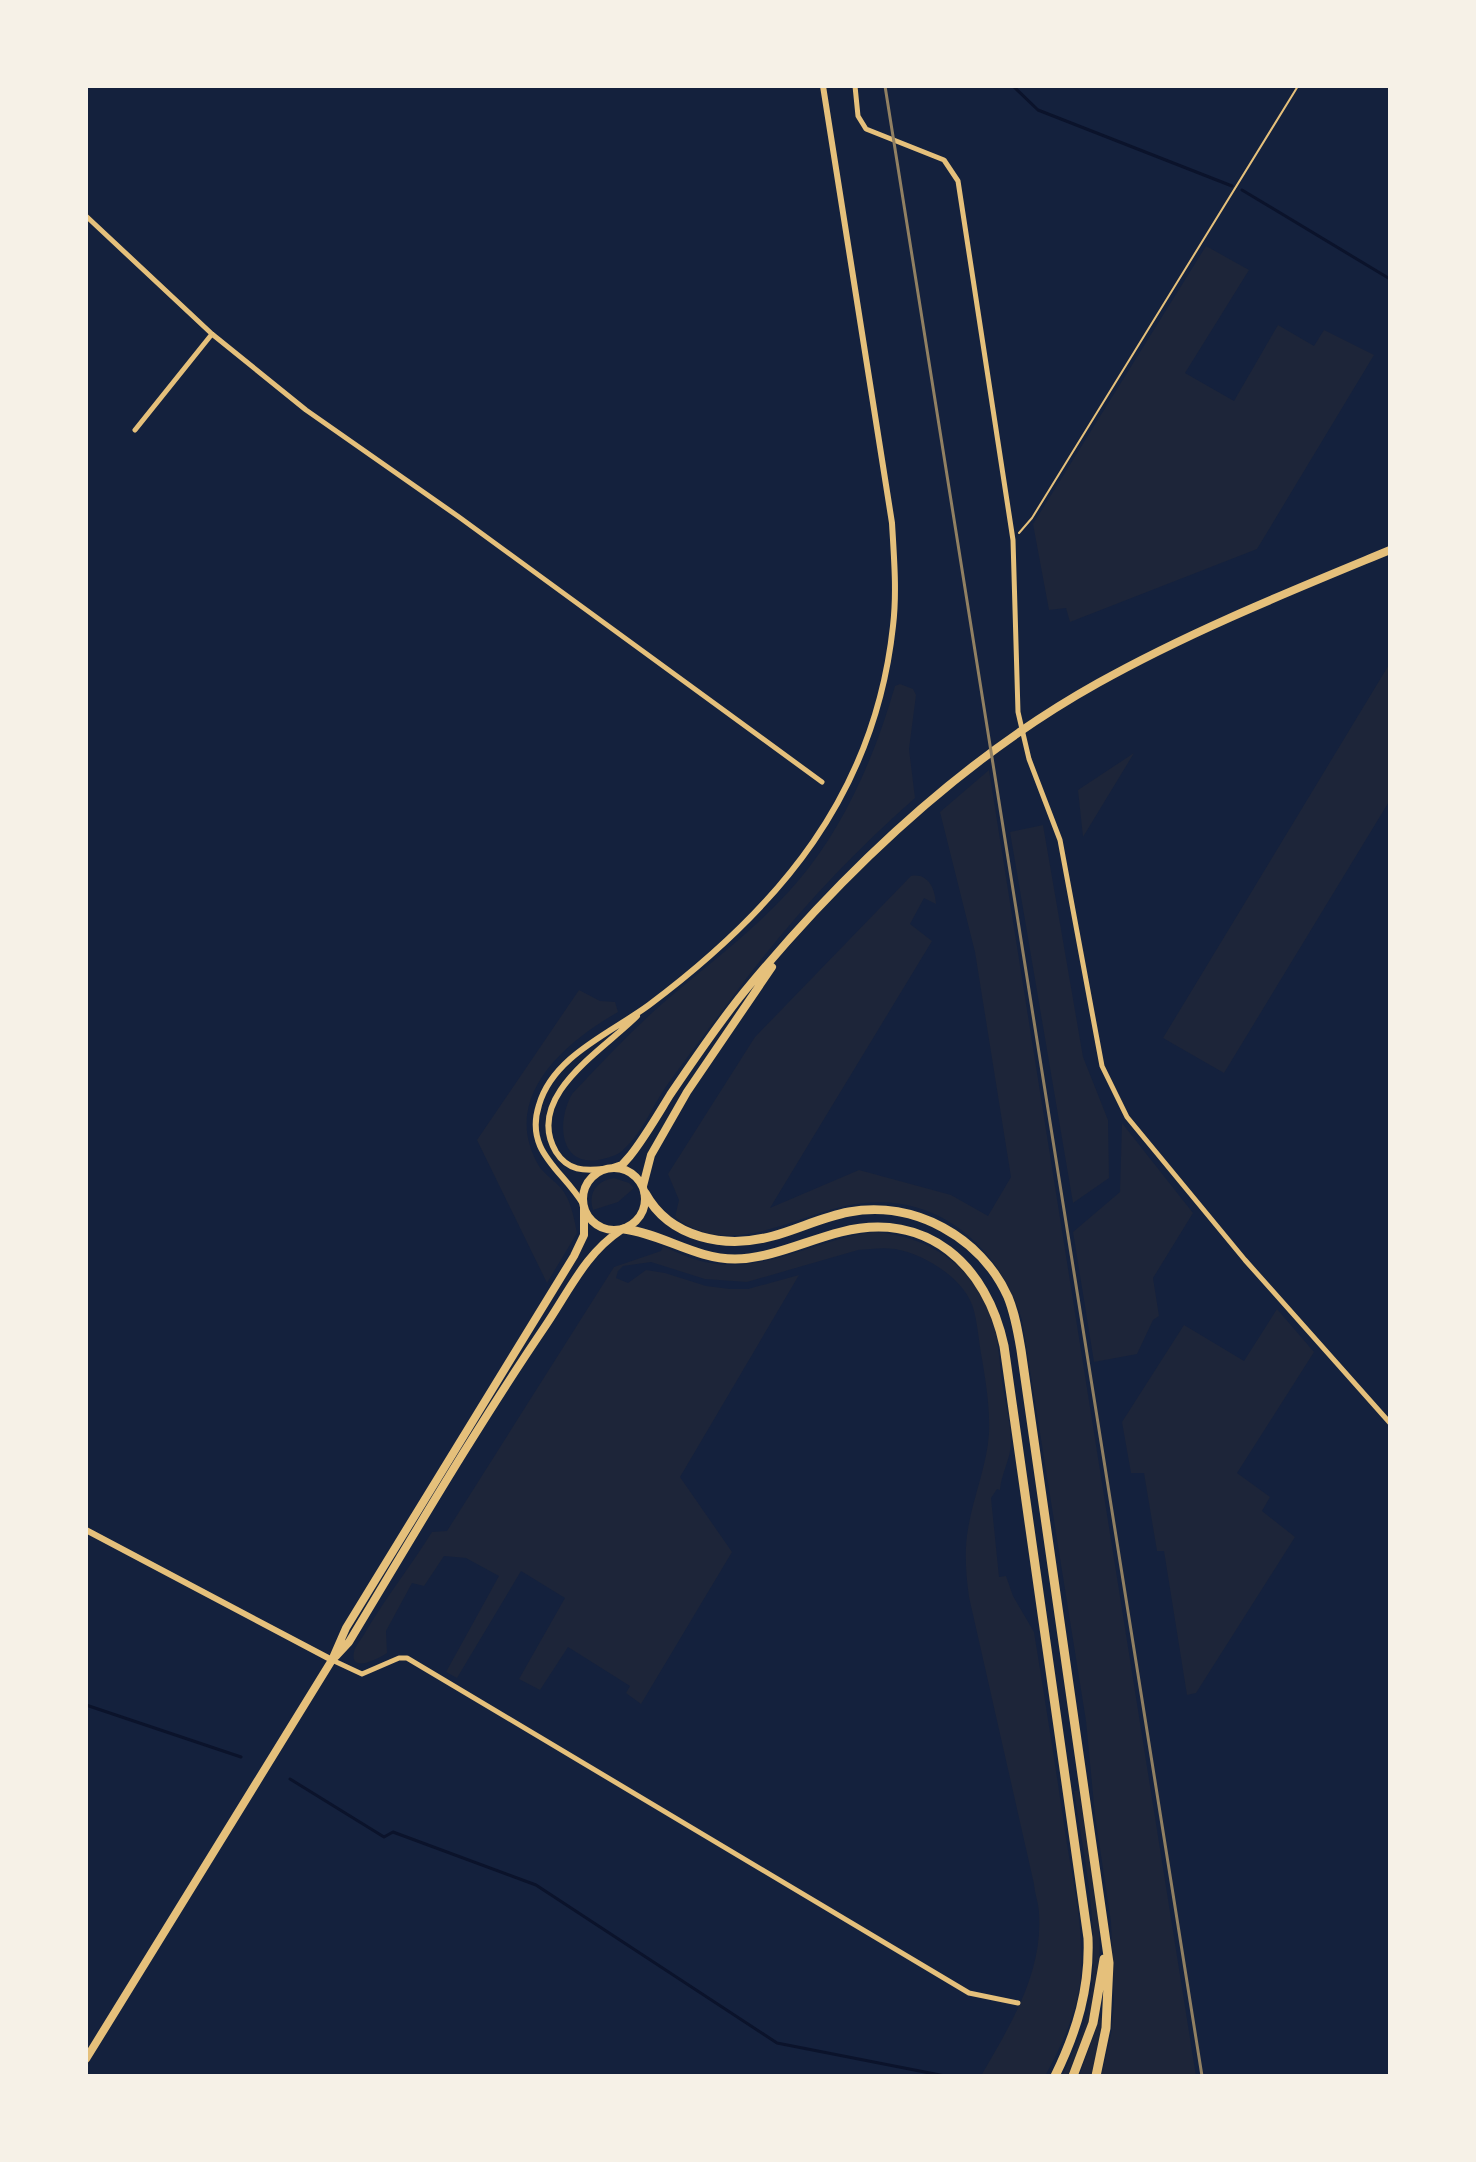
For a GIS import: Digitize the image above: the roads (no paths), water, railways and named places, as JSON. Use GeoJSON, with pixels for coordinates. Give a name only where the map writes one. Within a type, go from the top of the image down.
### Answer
{"type":"FeatureCollection","features":[{"type":"Feature","properties":{"kind":"highway"},"geometry":{"type":"LineString","coordinates":[[644,1190],[654,1207],[675,1226],[691,1234],[722,1241],[741,1242],[770,1237],[850,1212],[876,1210],[904,1213],[932,1222],[960,1238],[981,1256],[998,1278],[1014,1314],[1021,1350],[1109,1963],[1108,2005],[1096,2076]]}},
{"type":"Feature","properties":{"kind":"highway"},"geometry":{"type":"LineString","coordinates":[[622,1230],[646,1233],[697,1254],[739,1259],[779,1252],[842,1231],[869,1227],[894,1229],[917,1234],[949,1251],[967,1266],[986,1291],[999,1323],[1004,1346],[1087,1926],[1089,1958],[1084,2001],[1055,2076]]}},
{"type":"Feature","properties":{"kind":"highway"},"geometry":{"type":"LineString","coordinates":[[1073,2076],[1098,2008],[1105,1940]]}},
{"type":"Feature","properties":{"kind":"main road"},"geometry":{"type":"LineString","coordinates":[[86,2059],[332,1660],[346,1628],[579,1247],[584,1235],[583,1195],[590,1179],[609,1168],[622,1165],[743,994],[885,840],[974,765],[1065,702],[1188,636],[1390,550]]}},
{"type":"Feature","properties":{"kind":"main road"},"geometry":{"type":"LineString","coordinates":[[332,1660],[349,1642],[501,1392],[583,1268],[597,1249],[641,1216],[651,1155],[687,1092],[798,931]]}},
{"type":"Feature","properties":{"kind":"main road"},"geometry":{"type":"LineString","coordinates":[[609,1168],[627,1171],[644,1190]]}},
{"type":"Feature","properties":{"kind":"main road"},"geometry":{"type":"LineString","coordinates":[[584,1206],[598,1226],[622,1230]]}},
{"type":"Feature","properties":{"kind":"street"},"geometry":{"type":"LineString","coordinates":[[609,1168],[579,1170],[564,1162],[555,1150],[550,1135],[551,1109],[567,1081],[648,1005],[723,943],[785,881],[830,819],[863,754],[887,671],[894,625],[895,566],[890,508],[823,86]]}},
{"type":"Feature","properties":{"kind":"street"},"geometry":{"type":"LineString","coordinates":[[855,86],[858,116],[866,129],[944,160],[958,181],[1013,540],[1018,712],[1029,759],[1060,840],[1096,1039],[1112,1091],[1127,1117],[1205,1213],[1390,1423]]}},
{"type":"Feature","properties":{"kind":"street"},"geometry":{"type":"LineString","coordinates":[[86,216],[212,334],[306,410],[459,517],[822,782]]}},
{"type":"Feature","properties":{"kind":"street"},"geometry":{"type":"LineString","coordinates":[[135,430],[212,334]]}},
{"type":"Feature","properties":{"kind":"street"},"geometry":{"type":"LineString","coordinates":[[584,1206],[572,1186],[548,1162],[541,1150],[537,1131],[538,1108],[549,1084],[568,1061],[648,1005]]}},
{"type":"Feature","properties":{"kind":"street"},"geometry":{"type":"LineString","coordinates":[[86,1530],[362,1674],[399,1658],[407,1658],[969,1993],[1018,2003]]}},
{"type":"Feature","properties":{"kind":"waterway"},"geometry":{"type":"LineString","coordinates":[[1013,86],[1038,110],[1232,186]]}},
{"type":"Feature","properties":{"kind":"waterway"},"geometry":{"type":"LineString","coordinates":[[1242,190],[1390,279]]}},
{"type":"Feature","properties":{"kind":"waterway"},"geometry":{"type":"LineString","coordinates":[[86,1705],[241,1757]]}},
{"type":"Feature","properties":{"kind":"waterway"},"geometry":{"type":"LineString","coordinates":[[290,1779],[384,1837],[393,1832],[536,1885],[777,2043],[945,2076]]}},
{"type":"Feature","properties":{"kind":"railway"},"geometry":{"type":"LineString","coordinates":[[885,86],[1202,2076]]}}]}
